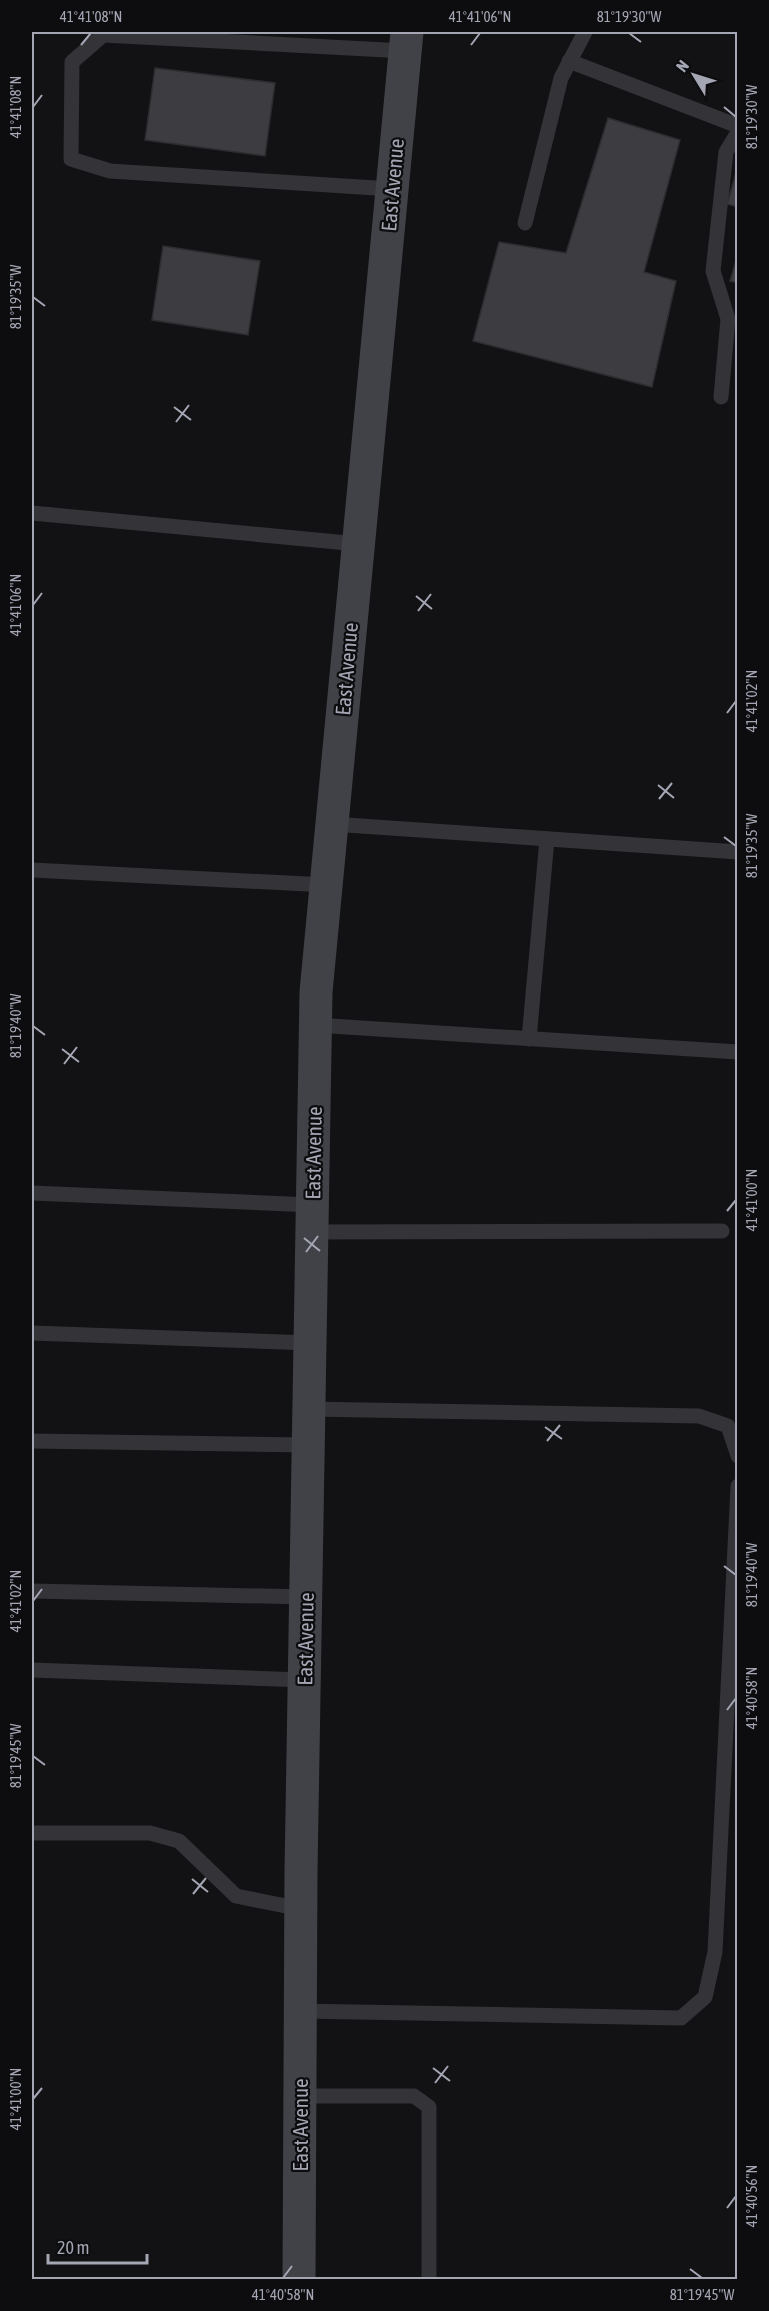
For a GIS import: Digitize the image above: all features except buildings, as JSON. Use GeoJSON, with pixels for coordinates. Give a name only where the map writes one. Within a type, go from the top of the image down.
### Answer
{"type":"FeatureCollection","features":[{"type":"Feature","properties":{"kind":"street","name":"East Avenue"},"geometry":{"type":"LineString","coordinates":[[299,2280],[301,1909],[315,1025],[326,885],[406,41]]}},
{"type":"Feature","properties":{"kind":"lane"},"geometry":{"type":"LineString","coordinates":[[525,223],[552,112],[569,61],[585,32]]}},
{"type":"Feature","properties":{"kind":"lane"},"geometry":{"type":"LineString","coordinates":[[392,189],[110,171],[71,159],[72,62],[103,35],[406,41]]}},
{"type":"Feature","properties":{"kind":"lane"},"geometry":{"type":"LineString","coordinates":[[569,61],[738,126]]}},
{"type":"Feature","properties":{"kind":"lane"},"geometry":{"type":"LineString","coordinates":[[721,397],[728,319],[713,271],[726,152],[738,132]]}},
{"type":"Feature","properties":{"kind":"lane"},"geometry":{"type":"LineString","coordinates":[[32,513],[358,544]]}},
{"type":"Feature","properties":{"kind":"lane"},"geometry":{"type":"LineString","coordinates":[[332,824],[738,852]]}},
{"type":"Feature","properties":{"kind":"lane"},"geometry":{"type":"LineString","coordinates":[[529,1039],[547,839]]}},
{"type":"Feature","properties":{"kind":"lane"},"geometry":{"type":"LineString","coordinates":[[32,870],[326,885]]}},
{"type":"Feature","properties":{"kind":"lane"},"geometry":{"type":"LineString","coordinates":[[315,1025],[738,1052]]}},
{"type":"Feature","properties":{"kind":"lane"},"geometry":{"type":"LineString","coordinates":[[32,1193],[312,1219],[722,1231]]}},
{"type":"Feature","properties":{"kind":"lane"},"geometry":{"type":"LineString","coordinates":[[32,1333],[310,1343]]}},
{"type":"Feature","properties":{"kind":"lane"},"geometry":{"type":"LineString","coordinates":[[309,1409],[699,1416],[728,1426],[738,1456]]}},
{"type":"Feature","properties":{"kind":"lane"},"geometry":{"type":"LineString","coordinates":[[32,1441],[308,1445]]}},
{"type":"Feature","properties":{"kind":"lane"},"geometry":{"type":"LineString","coordinates":[[300,2011],[681,2018],[705,1997],[715,1952],[738,1486]]}},
{"type":"Feature","properties":{"kind":"lane"},"geometry":{"type":"LineString","coordinates":[[32,1592],[306,1598]]}},
{"type":"Feature","properties":{"kind":"lane"},"geometry":{"type":"LineString","coordinates":[[32,1670],[304,1680]]}},
{"type":"Feature","properties":{"kind":"lane"},"geometry":{"type":"LineString","coordinates":[[32,1833],[150,1833],[179,1841],[237,1896],[301,1909]]}},
{"type":"Feature","properties":{"kind":"lane"},"geometry":{"type":"LineString","coordinates":[[300,2096],[414,2096],[429,2107],[429,2280]]}}]}
